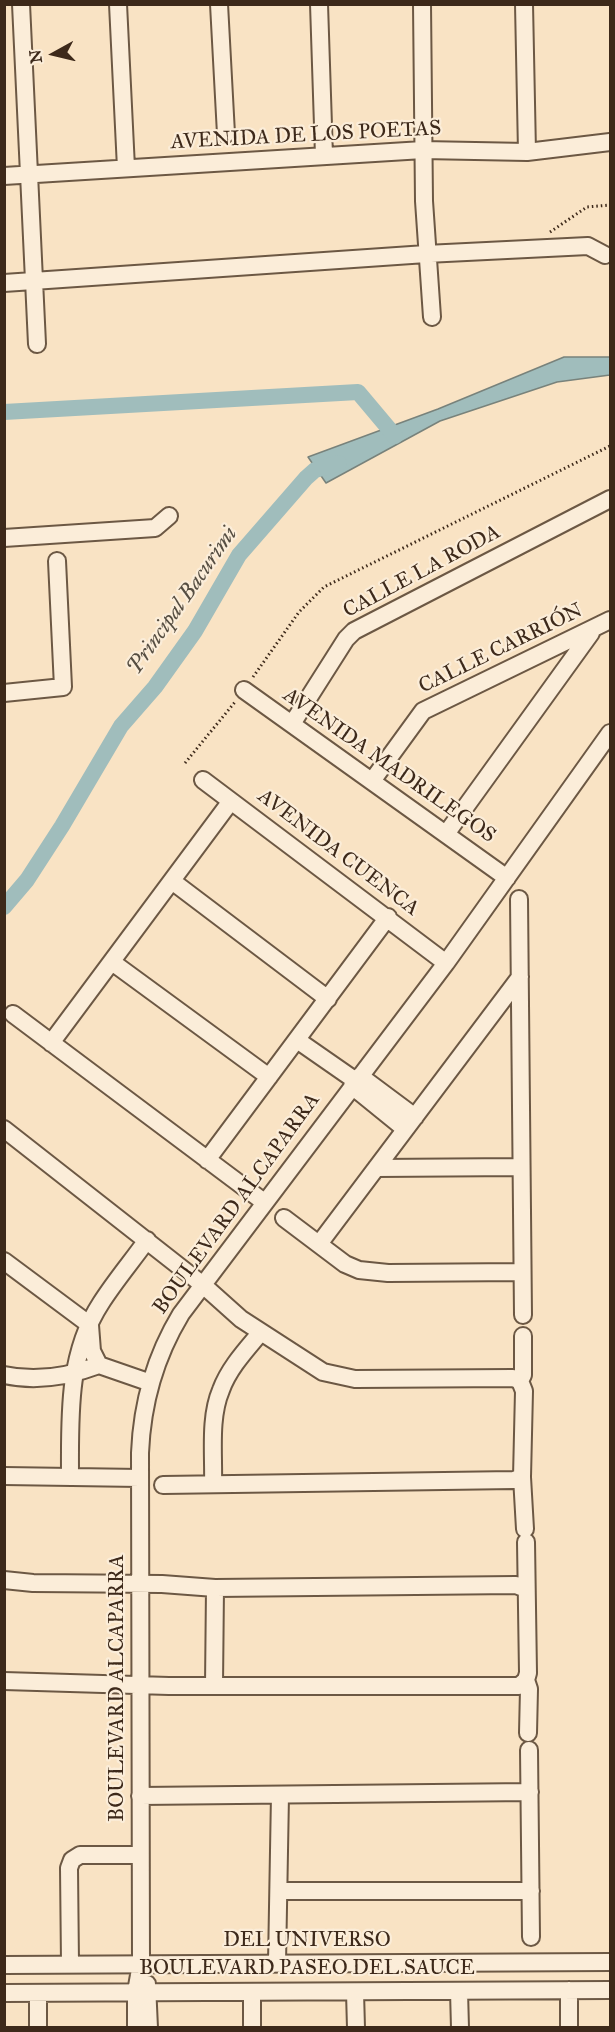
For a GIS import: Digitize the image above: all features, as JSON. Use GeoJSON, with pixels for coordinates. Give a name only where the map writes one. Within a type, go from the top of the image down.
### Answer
{"type":"FeatureCollection","features":[{"type":"Feature","properties":{"kind":"street"},"geometry":{"type":"LineString","coordinates":[[21,4],[32,281],[37,344]]}},
{"type":"Feature","properties":{"kind":"street"},"geometry":{"type":"LineString","coordinates":[[118,4],[126,168]]}},
{"type":"Feature","properties":{"kind":"street"},"geometry":{"type":"LineString","coordinates":[[219,4],[226,134]]}},
{"type":"Feature","properties":{"kind":"street"},"geometry":{"type":"LineString","coordinates":[[319,4],[324,156]]}},
{"type":"Feature","properties":{"kind":"street"},"geometry":{"type":"LineString","coordinates":[[422,4],[424,201],[432,317]]}},
{"type":"Feature","properties":{"kind":"street"},"geometry":{"type":"LineString","coordinates":[[524,4],[526,152]]}},
{"type":"Feature","properties":{"kind":"street","name":"AVENIDA DE LOS POETAS"},"geometry":{"type":"LineString","coordinates":[[4,176],[423,150],[526,152],[610,142]]}},
{"type":"Feature","properties":{"kind":"street"},"geometry":{"type":"LineString","coordinates":[[4,283],[426,254],[588,246],[605,255]]}},
{"type":"Feature","properties":{"kind":"street","name":"CALLE LA RODA"},"geometry":{"type":"LineString","coordinates":[[292,724],[346,639],[354,631],[610,499]]}},
{"type":"Feature","properties":{"kind":"street"},"geometry":{"type":"LineString","coordinates":[[4,538],[155,528],[169,516]]}},
{"type":"Feature","properties":{"kind":"street"},"geometry":{"type":"LineString","coordinates":[[4,693],[63,687],[57,561]]}},
{"type":"Feature","properties":{"kind":"street","name":"CALLE CARRIÓN"},"geometry":{"type":"LineString","coordinates":[[372,781],[423,711],[592,631],[610,620]]}},
{"type":"Feature","properties":{"kind":"street"},"geometry":{"type":"LineString","coordinates":[[446,834],[592,631]]}},
{"type":"Feature","properties":{"kind":"street","name":"AVENIDA MADRILEGOS"},"geometry":{"type":"LineString","coordinates":[[244,690],[507,878]]}},
{"type":"Feature","properties":{"kind":"street","name":"BOULEVARD ALCAPARRA"},"geometry":{"type":"LineString","coordinates":[[149,2028],[142,1992],[141,1964],[141,1431],[151,1383],[167,1337],[264,1202],[446,963],[610,734]]}},
{"type":"Feature","properties":{"kind":"street","name":"AVENIDA CUENCA"},"geometry":{"type":"LineString","coordinates":[[203,780],[388,917],[446,963]]}},
{"type":"Feature","properties":{"kind":"street"},"geometry":{"type":"LineString","coordinates":[[51,1042],[231,801]]}},
{"type":"Feature","properties":{"kind":"street"},"geometry":{"type":"LineString","coordinates":[[172,881],[328,999]]}},
{"type":"Feature","properties":{"kind":"street"},"geometry":{"type":"LineString","coordinates":[[519,899],[523,1315]]}},
{"type":"Feature","properties":{"kind":"street"},"geometry":{"type":"LineString","coordinates":[[207,1160],[388,917]]}},
{"type":"Feature","properties":{"kind":"street"},"geometry":{"type":"LineString","coordinates":[[112,962],[269,1077]]}},
{"type":"Feature","properties":{"kind":"street"},"geometry":{"type":"LineString","coordinates":[[319,1244],[520,977]]}},
{"type":"Feature","properties":{"kind":"street"},"geometry":{"type":"LineString","coordinates":[[13,1014],[264,1202]]}},
{"type":"Feature","properties":{"kind":"street"},"geometry":{"type":"LineString","coordinates":[[297,1040],[356,1081],[410,1123]]}},
{"type":"Feature","properties":{"kind":"street"},"geometry":{"type":"LineString","coordinates":[[4,1129],[147,1240],[242,1319],[323,1372],[342,1378],[513,1378],[520,1381],[524,1391],[522,1477],[526,1535],[528,1673],[526,1680],[519,1686],[214,1685],[4,1681]]}},
{"type":"Feature","properties":{"kind":"street"},"geometry":{"type":"LineString","coordinates":[[376,1168],[521,1167]]}},
{"type":"Feature","properties":{"kind":"street"},"geometry":{"type":"LineString","coordinates":[[284,1218],[358,1270],[388,1273],[522,1272]]}},
{"type":"Feature","properties":{"kind":"street"},"geometry":{"type":"LineString","coordinates":[[70,1477],[70,1412],[74,1375],[90,1325],[100,1305],[147,1240]]}},
{"type":"Feature","properties":{"kind":"street"},"geometry":{"type":"LineString","coordinates":[[4,1261],[90,1325],[92,1351],[99,1365]]}},
{"type":"Feature","properties":{"kind":"street"},"geometry":{"type":"LineString","coordinates":[[213,1484],[214,1421],[220,1391],[236,1364],[261,1332]]}},
{"type":"Feature","properties":{"kind":"street"},"geometry":{"type":"LineString","coordinates":[[520,1381],[523,1375],[523,1336]]}},
{"type":"Feature","properties":{"kind":"street"},"geometry":{"type":"LineString","coordinates":[[4,1375],[31,1377],[74,1375],[99,1365],[151,1383]]}},
{"type":"Feature","properties":{"kind":"street"},"geometry":{"type":"LineString","coordinates":[[4,1476],[140,1478]]}},
{"type":"Feature","properties":{"kind":"street"},"geometry":{"type":"LineString","coordinates":[[163,1485],[513,1480],[522,1477]]}},
{"type":"Feature","properties":{"kind":"street"},"geometry":{"type":"LineString","coordinates":[[4,1580],[215,1588],[516,1585],[526,1589]]}},
{"type":"Feature","properties":{"kind":"street"},"geometry":{"type":"LineString","coordinates":[[214,1685],[215,1588]]}},
{"type":"Feature","properties":{"kind":"street"},"geometry":{"type":"LineString","coordinates":[[526,1680],[529,1689],[528,1733]]}},
{"type":"Feature","properties":{"kind":"street"},"geometry":{"type":"LineString","coordinates":[[530,1750],[531,1937]]}},
{"type":"Feature","properties":{"kind":"street"},"geometry":{"type":"LineString","coordinates":[[140,1796],[530,1792]]}},
{"type":"Feature","properties":{"kind":"street"},"geometry":{"type":"LineString","coordinates":[[277,1963],[280,1795]]}},
{"type":"Feature","properties":{"kind":"street"},"geometry":{"type":"LineString","coordinates":[[70,1964],[69,1868],[72,1860],[80,1855],[140,1855]]}},
{"type":"Feature","properties":{"kind":"street"},"geometry":{"type":"LineString","coordinates":[[279,1891],[531,1891]]}},
{"type":"Feature","properties":{"kind":"street","name":"DEL UNIVERSO"},"geometry":{"type":"LineString","coordinates":[[4,1965],[610,1962]]}},
{"type":"Feature","properties":{"kind":"street"},"geometry":{"type":"LineString","coordinates":[[569,1990],[569,2028]]}},
{"type":"Feature","properties":{"kind":"street","name":"BOULEVARD PASEO DEL SAUCE"},"geometry":{"type":"LineString","coordinates":[[4,1993],[610,1990]]}},
{"type":"Feature","properties":{"kind":"street"},"geometry":{"type":"LineString","coordinates":[[459,1991],[460,2028]]}},
{"type":"Feature","properties":{"kind":"street","name":"BOULEVARD ALCAPARRA"},"geometry":{"type":"LineString","coordinates":[[136,2028],[142,1992]]}},
{"type":"Feature","properties":{"kind":"street"},"geometry":{"type":"LineString","coordinates":[[252,1992],[252,2028]]}},
{"type":"Feature","properties":{"kind":"street"},"geometry":{"type":"LineString","coordinates":[[355,1992],[356,2028]]}},
{"type":"Feature","properties":{"kind":"street"},"geometry":{"type":"LineString","coordinates":[[38,1993],[38,2028]]}},
{"type":"Feature","properties":{"kind":"path"},"geometry":{"type":"LineString","coordinates":[[526,249],[587,207],[610,205]]}},
{"type":"Feature","properties":{"kind":"path"},"geometry":{"type":"LineString","coordinates":[[185,763],[244,690],[299,612],[324,587],[610,446]]}},
{"type":"Feature","properties":{"kind":"water"},"geometry":{"type":"Polygon","coordinates":[[[564,357],[610,357],[610,375],[557,382],[440,421],[326,483],[308,457],[438,409],[564,357]]]}},
{"type":"Feature","properties":{"kind":"waterway"},"geometry":{"type":"LineString","coordinates":[[4,412],[358,392],[395,436]]}},
{"type":"Feature","properties":{"kind":"waterway","name":"Principal Bacurimi"},"geometry":{"type":"LineString","coordinates":[[4,907],[27,880],[62,826],[121,726],[155,687],[195,631],[239,555],[306,478],[315,470],[339,463]]}}]}
